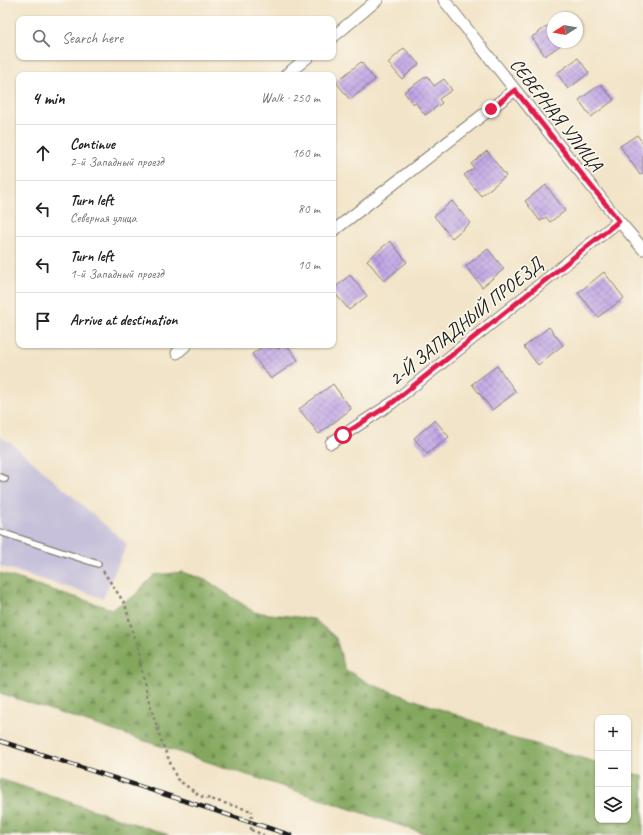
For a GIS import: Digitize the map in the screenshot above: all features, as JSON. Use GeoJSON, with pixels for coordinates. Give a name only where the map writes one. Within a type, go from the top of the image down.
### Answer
{"type":"FeatureCollection","features":[{"type":"Feature","properties":{"kind":"street"},"geometry":{"type":"LineString","coordinates":[[336,34],[377,0]]}},
{"type":"Feature","properties":{"kind":"street","name":"СЕВЕРНАЯ УЛИЦА"},"geometry":{"type":"LineString","coordinates":[[444,0],[619,221],[643,249]]}},
{"type":"Feature","properties":{"kind":"street"},"geometry":{"type":"LineString","coordinates":[[290,72],[304,60]]}},
{"type":"Feature","properties":{"kind":"street"},"geometry":{"type":"LineString","coordinates":[[336,229],[515,90]]}},
{"type":"Feature","properties":{"kind":"street","name":"2-Й ЗАПАДНЫЙ ПРОЕЗД"},"geometry":{"type":"LineString","coordinates":[[331,443],[392,403],[619,221]]}},
{"type":"Feature","properties":{"kind":"street"},"geometry":{"type":"LineString","coordinates":[[176,353],[182,348]]}},
{"type":"Feature","properties":{"kind":"lane"},"geometry":{"type":"LineString","coordinates":[[0,532],[98,564]]}},
{"type":"Feature","properties":{"kind":"path"},"geometry":{"type":"LineString","coordinates":[[98,564],[125,604],[136,644],[147,695],[162,743],[177,779],[200,796],[252,811],[251,830],[264,835]]}},
{"type":"Feature","properties":{"kind":"shaded area"},"geometry":{"type":"Polygon","coordinates":[[[0,437],[11,443],[127,544],[103,598],[0,566],[0,437]]]}},
{"type":"Feature","properties":{"kind":"green space"},"geometry":{"type":"Polygon","coordinates":[[[183,572],[208,581],[254,612],[314,619],[336,638],[345,669],[370,684],[482,724],[508,737],[595,762],[595,823],[631,823],[631,773],[643,776],[643,835],[429,835],[0,693],[0,573],[112,609],[134,596],[154,575],[183,572]]]}},
{"type":"Feature","properties":{"kind":"green space"},"geometry":{"type":"Polygon","coordinates":[[[0,779],[169,835],[0,835],[0,779]]]}},
{"type":"Feature","properties":{"kind":"building"},"geometry":{"type":"Polygon","coordinates":[[[547,26],[547,48],[556,48],[545,56],[532,37],[547,26]]]}},
{"type":"Feature","properties":{"kind":"building"},"geometry":{"type":"Polygon","coordinates":[[[404,48],[419,64],[402,79],[388,63],[404,48]]]}},
{"type":"Feature","properties":{"kind":"building"},"geometry":{"type":"Polygon","coordinates":[[[578,58],[589,73],[568,89],[557,73],[578,58]]]}},
{"type":"Feature","properties":{"kind":"building"},"geometry":{"type":"Polygon","coordinates":[[[361,62],[375,80],[350,100],[336,82],[361,62]]]}},
{"type":"Feature","properties":{"kind":"building"},"geometry":{"type":"Polygon","coordinates":[[[427,76],[434,86],[444,79],[452,90],[439,99],[442,103],[425,115],[415,102],[413,104],[404,92],[427,76]]]}},
{"type":"Feature","properties":{"kind":"building"},"geometry":{"type":"Polygon","coordinates":[[[601,84],[614,100],[591,117],[579,100],[601,84]]]}},
{"type":"Feature","properties":{"kind":"building"},"geometry":{"type":"Polygon","coordinates":[[[637,135],[643,143],[643,173],[640,175],[620,146],[637,135]]]}},
{"type":"Feature","properties":{"kind":"building"},"geometry":{"type":"Polygon","coordinates":[[[487,151],[506,176],[481,196],[464,175],[474,168],[471,164],[487,151]]]}},
{"type":"Feature","properties":{"kind":"building"},"geometry":{"type":"Polygon","coordinates":[[[546,185],[565,211],[550,222],[546,217],[540,221],[525,201],[546,185]]]}},
{"type":"Feature","properties":{"kind":"building"},"geometry":{"type":"Polygon","coordinates":[[[452,201],[470,223],[452,238],[434,216],[452,201]]]}},
{"type":"Feature","properties":{"kind":"building"},"geometry":{"type":"Polygon","coordinates":[[[390,241],[407,262],[384,281],[367,260],[390,241]]]}},
{"type":"Feature","properties":{"kind":"building"},"geometry":{"type":"Polygon","coordinates":[[[488,249],[504,269],[482,287],[466,266],[488,249]]]}},
{"type":"Feature","properties":{"kind":"building"},"geometry":{"type":"Polygon","coordinates":[[[604,272],[624,298],[598,317],[578,293],[604,272]]]}},
{"type":"Feature","properties":{"kind":"building"},"geometry":{"type":"Polygon","coordinates":[[[350,275],[367,296],[349,310],[336,295],[336,287],[350,275]]]}},
{"type":"Feature","properties":{"kind":"building"},"geometry":{"type":"Polygon","coordinates":[[[549,327],[563,345],[538,365],[524,347],[549,327]]]}},
{"type":"Feature","properties":{"kind":"building"},"geometry":{"type":"Polygon","coordinates":[[[261,348],[289,348],[298,360],[271,379],[252,354],[261,348]]]}},
{"type":"Feature","properties":{"kind":"building"},"geometry":{"type":"Polygon","coordinates":[[[497,366],[516,392],[492,410],[472,384],[497,366]]]}},
{"type":"Feature","properties":{"kind":"building"},"geometry":{"type":"Polygon","coordinates":[[[333,384],[351,409],[319,434],[299,409],[333,384]]]}},
{"type":"Feature","properties":{"kind":"building"},"geometry":{"type":"Polygon","coordinates":[[[435,420],[449,437],[427,454],[414,438],[435,420]]]}},
{"type":"Feature","properties":{"kind":"railway"},"geometry":{"type":"LineString","coordinates":[[0,741],[290,835]]}},
{"type":"Feature","properties":{"kind":"route"},"geometry":{"type":"LineString","coordinates":[[343,435],[392,403],[619,221],[515,90],[491,109]]}}]}
